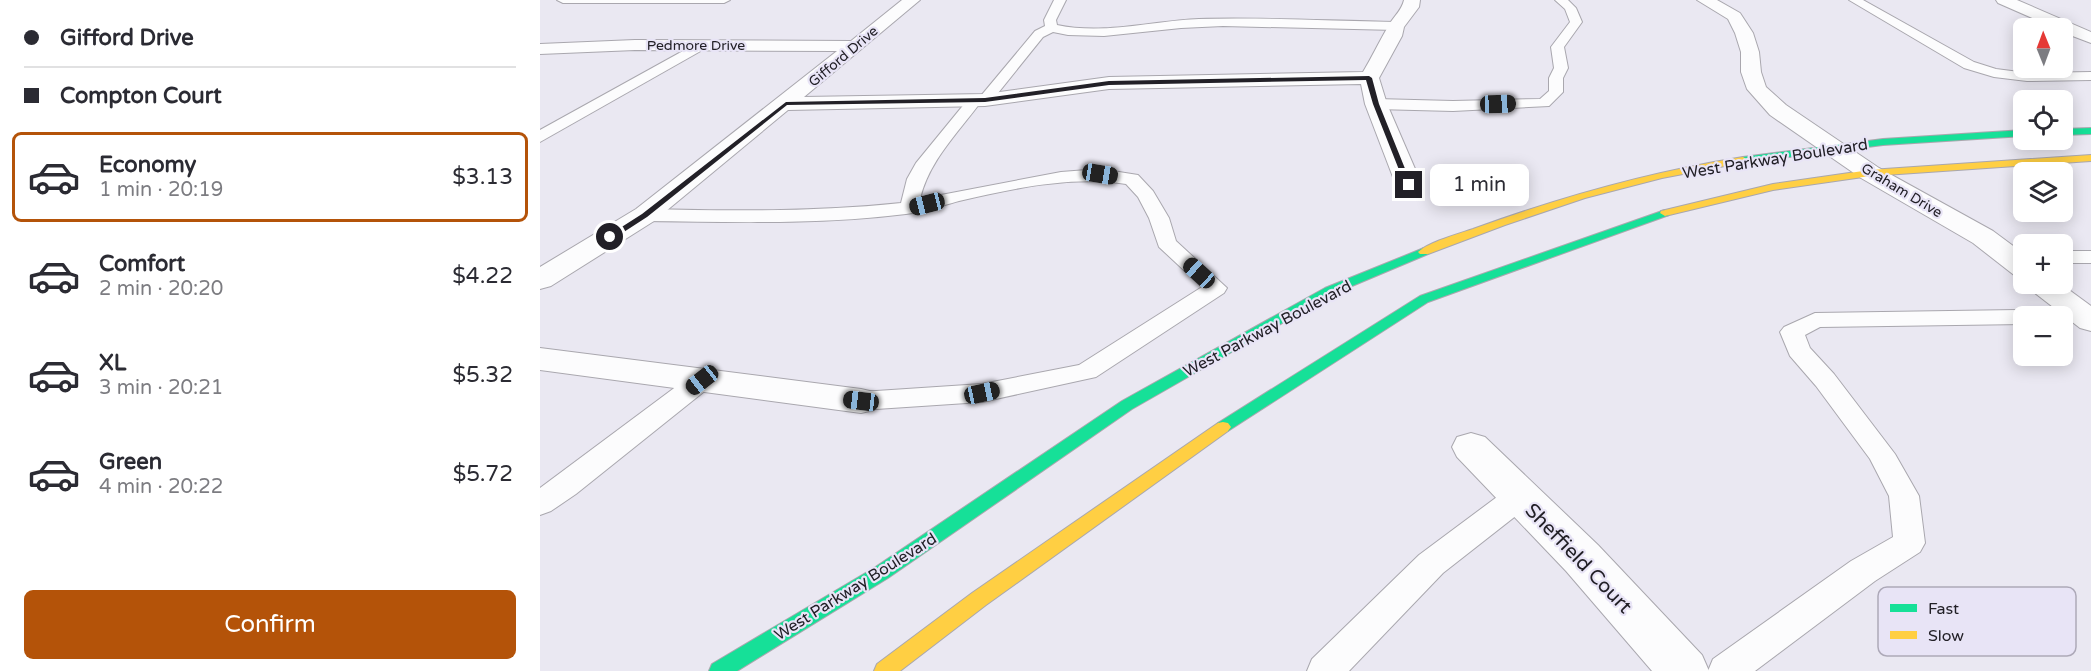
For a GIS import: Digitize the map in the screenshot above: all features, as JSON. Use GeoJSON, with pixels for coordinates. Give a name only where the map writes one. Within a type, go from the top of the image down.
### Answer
{"type":"FeatureCollection","features":[{"type":"Feature","properties":{"kind":"street","name":"Gifford Drive"},"geometry":{"type":"LineString","coordinates":[[540,280],[645,215],[786,104],[853,46],[912,0]]}},
{"type":"Feature","properties":{"kind":"street"},"geometry":{"type":"LineString","coordinates":[[1409,185],[1376,104],[1369,78],[1393,36],[1396,26],[1411,7],[1412,0]]}},
{"type":"Feature","properties":{"kind":"street","name":"Graham Drive"},"geometry":{"type":"LineString","coordinates":[[1705,0],[1734,16],[1744,33],[1750,52],[1751,72],[1757,89],[1778,110],[1870,172],[1983,237],[2013,258]]}},
{"type":"Feature","properties":{"kind":"street"},"geometry":{"type":"LineString","coordinates":[[2004,0],[2091,38]]}},
{"type":"Feature","properties":{"kind":"street","name":"Pedmore Drive"},"geometry":{"type":"LineString","coordinates":[[540,49],[580,46],[853,46]]}},
{"type":"Feature","properties":{"kind":"street"},"geometry":{"type":"LineString","coordinates":[[786,104],[980,100],[1109,83],[1369,78]]}},
{"type":"Feature","properties":{"kind":"street"},"geometry":{"type":"LineString","coordinates":[[2073,132],[2091,131]]}},
{"type":"Feature","properties":{"kind":"street","name":"West Parkway Boulevard"},"geometry":{"type":"LineString","coordinates":[[719,671],[881,573],[1127,405],[1329,291],[1473,232],[1592,193],[1714,164],[1831,146],[2013,133]]}},
{"type":"Feature","properties":{"kind":"street","name":"West Parkway Boulevard"},"geometry":{"type":"LineString","coordinates":[[884,671],[979,599],[1213,433],[1424,298],[1648,217],[1773,187],[1870,172],[2091,158]]}},
{"type":"Feature","properties":{"kind":"street"},"geometry":{"type":"LineString","coordinates":[[2055,294],[2088,319]]}},
{"type":"Feature","properties":{"kind":"street"},"geometry":{"type":"LineString","coordinates":[[540,359],[861,401]]}},
{"type":"Feature","properties":{"kind":"street","name":"Sheffield Court"},"geometry":{"type":"LineString","coordinates":[[1471,447],[1582,558],[1684,671]]}},
{"type":"Feature","properties":{"kind":"lane"},"geometry":{"type":"LineString","coordinates":[[563,0],[724,0]]}},
{"type":"Feature","properties":{"kind":"lane"},"geometry":{"type":"LineString","coordinates":[[1052,28],[1050,20],[1060,0]]}},
{"type":"Feature","properties":{"kind":"lane"},"geometry":{"type":"LineString","coordinates":[[1376,104],[1453,106],[1544,102],[1556,92],[1556,78],[1561,68],[1555,52],[1558,42],[1576,22],[1570,8],[1561,0]]}},
{"type":"Feature","properties":{"kind":"lane"},"geometry":{"type":"LineString","coordinates":[[1855,0],[1969,65],[1994,73],[2027,77],[2091,76]]}},
{"type":"Feature","properties":{"kind":"lane"},"geometry":{"type":"LineString","coordinates":[[909,208],[916,179],[925,163],[1039,34],[1052,28],[1062,31],[1093,32],[1198,23],[1396,26]]}},
{"type":"Feature","properties":{"kind":"lane"},"geometry":{"type":"LineString","coordinates":[[540,137],[701,45]]}},
{"type":"Feature","properties":{"kind":"lane"},"geometry":{"type":"LineString","coordinates":[[645,215],[843,215],[909,208],[962,195],[1061,177],[1100,174],[1132,179],[1146,195],[1160,218],[1166,243],[1216,288],[1087,371],[982,393],[861,401]]}},
{"type":"Feature","properties":{"kind":"lane"},"geometry":{"type":"LineString","coordinates":[[2073,257],[2091,257]]}},
{"type":"Feature","properties":{"kind":"lane"},"geometry":{"type":"LineString","coordinates":[[1726,671],[1863,571],[1909,543],[1904,496],[1881,454],[1825,380],[1798,351],[1792,332],[1815,320],[2088,319]]}},
{"type":"Feature","properties":{"kind":"lane"},"geometry":{"type":"LineString","coordinates":[[540,503],[566,486],[702,380]]}},
{"type":"Feature","properties":{"kind":"lane"},"geometry":{"type":"LineString","coordinates":[[1325,671],[1431,564],[1520,495]]}},
{"type":"Feature","properties":{"kind":"traffic: fast"},"geometry":{"type":"LineString","coordinates":[[2073,132],[2091,131]]}},
{"type":"Feature","properties":{"kind":"traffic: fast"},"geometry":{"type":"LineString","coordinates":[[1743,160],[1883,142],[2013,133]]}},
{"type":"Feature","properties":{"kind":"traffic: fast"},"geometry":{"type":"LineString","coordinates":[[1223,427],[1424,299],[1665,213]]}},
{"type":"Feature","properties":{"kind":"traffic: fast"},"geometry":{"type":"LineString","coordinates":[[719,671],[881,573],[1127,405],[1329,291],[1424,252]]}},
{"type":"Feature","properties":{"kind":"traffic: slow"},"geometry":{"type":"LineString","coordinates":[[1665,213],[1773,187],[1870,173],[2091,158]]}},
{"type":"Feature","properties":{"kind":"traffic: slow"},"geometry":{"type":"LineString","coordinates":[[1424,252],[1502,222],[1581,196],[1662,175],[1743,160]]}},
{"type":"Feature","properties":{"kind":"traffic: slow"},"geometry":{"type":"LineString","coordinates":[[884,671],[979,599],[1223,427]]}},
{"type":"Feature","properties":{"kind":"route"},"geometry":{"type":"LineString","coordinates":[[610,237],[645,215],[786,104],[985,100],[1109,83],[1226,79],[1314,81],[1369,78],[1376,104],[1409,185]]}}]}
